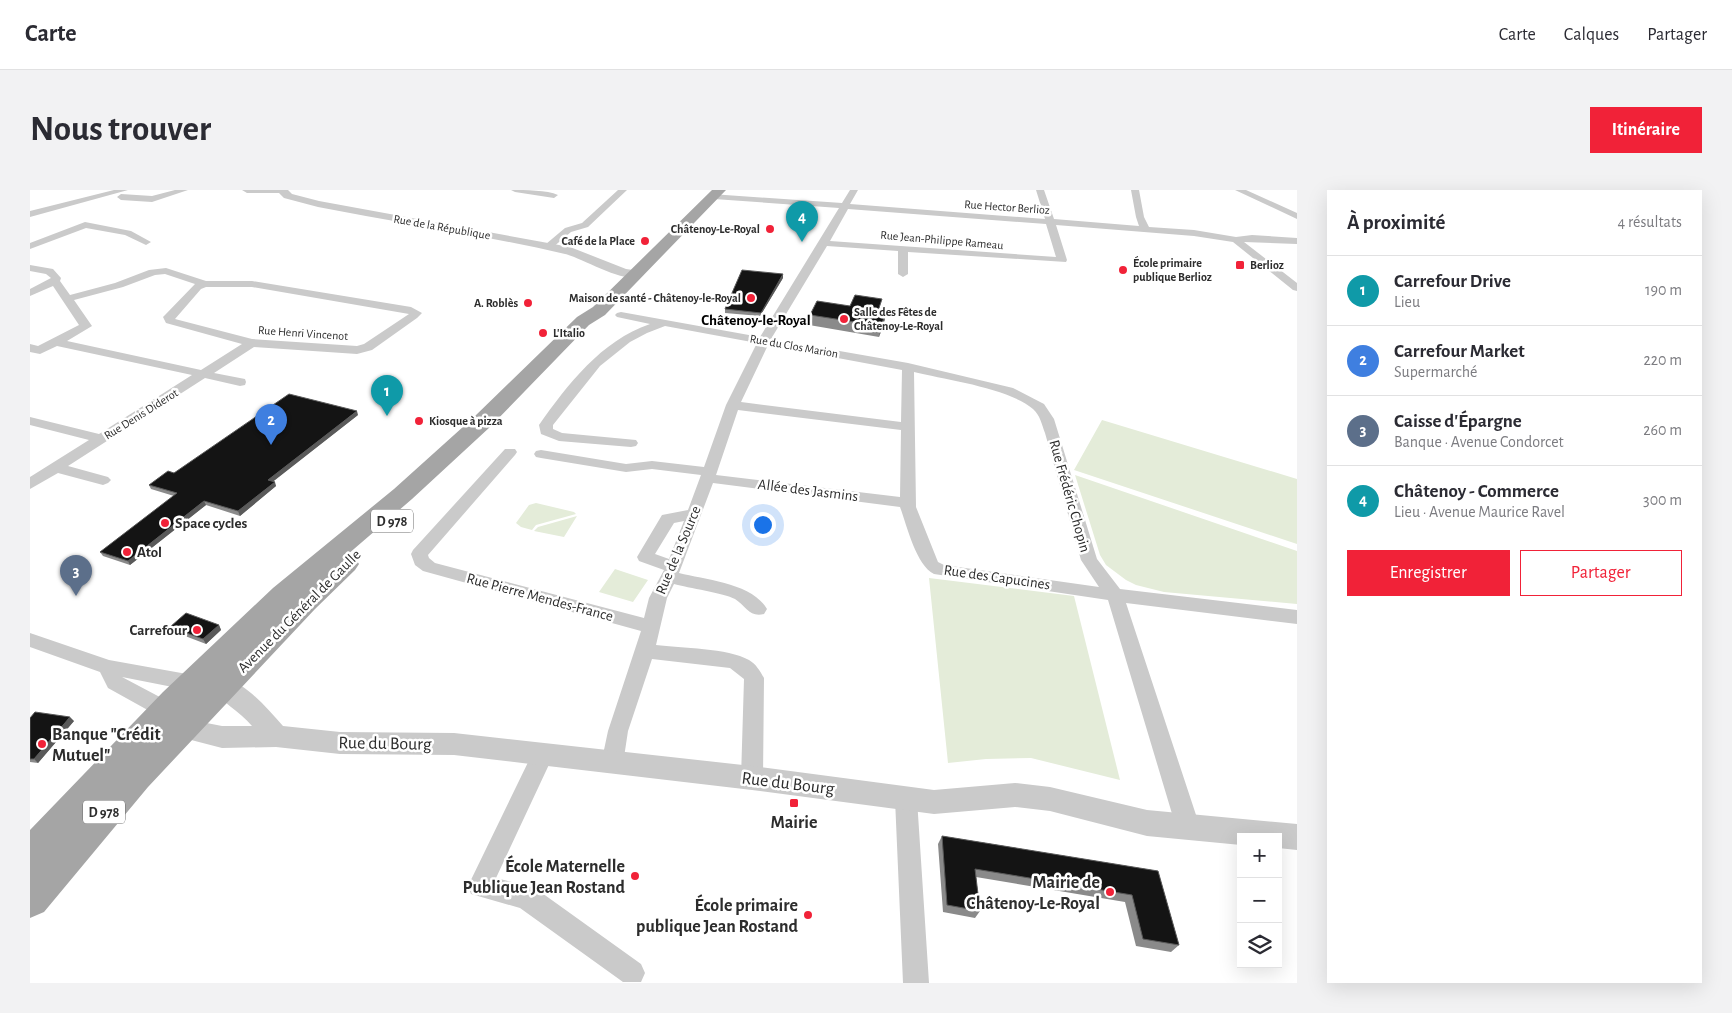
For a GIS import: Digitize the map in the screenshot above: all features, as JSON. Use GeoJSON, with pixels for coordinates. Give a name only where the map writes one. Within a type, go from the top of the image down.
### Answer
{"type":"FeatureCollection","features":[{"type":"Feature","properties":{"kind":"main road","name":"Avenue du Général de Gaulle"},"geometry":{"type":"LineString","coordinates":[[30,856],[208,685],[305,602],[540,378],[594,319],[610,313],[636,274],[717,193]]}},
{"type":"Feature","properties":{"kind":"main road","name":"Avenue du Général de Gaulle"},"geometry":{"type":"LineString","coordinates":[[30,899],[136,776],[174,719]]}},
{"type":"Feature","properties":{"kind":"street"},"geometry":{"type":"LineString","coordinates":[[30,214],[122,193],[154,201],[184,190]]}},
{"type":"Feature","properties":{"kind":"street","name":"Rue de la République"},"geometry":{"type":"LineString","coordinates":[[247,190],[283,190],[288,196],[311,202],[549,246],[583,255],[624,273],[636,274]]}},
{"type":"Feature","properties":{"kind":"street"},"geometry":{"type":"LineString","coordinates":[[515,190],[554,195]]}},
{"type":"Feature","properties":{"kind":"street"},"geometry":{"type":"LineString","coordinates":[[549,246],[568,230],[585,224],[624,190]]}},
{"type":"Feature","properties":{"kind":"street","name":"Rue de la Source"},"geometry":{"type":"LineString","coordinates":[[612,764],[618,731],[645,651],[658,598],[672,571],[709,475],[733,404],[764,342],[854,190]]}},
{"type":"Feature","properties":{"kind":"street"},"geometry":{"type":"LineString","coordinates":[[1040,190],[1051,222]]}},
{"type":"Feature","properties":{"kind":"street"},"geometry":{"type":"LineString","coordinates":[[1135,190],[1140,217],[1146,229]]}},
{"type":"Feature","properties":{"kind":"street"},"geometry":{"type":"LineString","coordinates":[[1239,190],[1297,216]]}},
{"type":"Feature","properties":{"kind":"street","name":"Rue Hector Berlioz"},"geometry":{"type":"LineString","coordinates":[[717,193],[843,206],[1194,233],[1236,240],[1292,238]]}},
{"type":"Feature","properties":{"kind":"street","name":"Rue Jean-Philippe Rameau"},"geometry":{"type":"LineString","coordinates":[[824,243],[1058,261],[1062,260],[1051,222]]}},
{"type":"Feature","properties":{"kind":"street"},"geometry":{"type":"LineString","coordinates":[[30,246],[85,225],[128,233],[146,242]]}},
{"type":"Feature","properties":{"kind":"street"},"geometry":{"type":"LineString","coordinates":[[1236,240],[1297,288]]}},
{"type":"Feature","properties":{"kind":"street"},"geometry":{"type":"LineString","coordinates":[[903,249],[904,274]]}},
{"type":"Feature","properties":{"kind":"street"},"geometry":{"type":"LineString","coordinates":[[30,268],[48,271],[56,278],[55,281],[86,326],[40,350],[30,348]]}},
{"type":"Feature","properties":{"kind":"street","name":"Rue Henri Vincenot"},"geometry":{"type":"LineString","coordinates":[[67,299],[159,271],[172,272],[205,284]]}},
{"type":"Feature","properties":{"kind":"street"},"geometry":{"type":"LineString","coordinates":[[30,293],[55,281]]}},
{"type":"Feature","properties":{"kind":"street","name":"Rue Henri Vincenot"},"geometry":{"type":"LineString","coordinates":[[205,284],[252,284],[411,310],[416,313],[368,347],[357,350],[252,343],[170,321],[170,317],[196,287],[205,284]]}},
{"type":"Feature","properties":{"kind":"street","name":"Rue du Clos Marion"},"geometry":{"type":"LineString","coordinates":[[610,313],[729,332],[764,342],[908,367]]}},
{"type":"Feature","properties":{"kind":"street"},"geometry":{"type":"LineString","coordinates":[[631,443],[559,437],[546,431],[546,425],[582,376],[615,345],[641,330],[665,323]]}},
{"type":"Feature","properties":{"kind":"street"},"geometry":{"type":"LineString","coordinates":[[56,342],[240,382]]}},
{"type":"Feature","properties":{"kind":"street","name":"Rue Denis Diderot"},"geometry":{"type":"LineString","coordinates":[[30,484],[252,343]]}},
{"type":"Feature","properties":{"kind":"street","name":"Rue des Capucines"},"geometry":{"type":"LineString","coordinates":[[908,367],[908,503],[928,560],[932,566],[940,570],[1115,595],[1297,617]]}},
{"type":"Feature","properties":{"kind":"street","name":"Rue Frédéric Chopin"},"geometry":{"type":"LineString","coordinates":[[908,367],[1008,392],[1026,399],[1039,407],[1047,419],[1089,560],[1115,595],[1188,827]]}},
{"type":"Feature","properties":{"kind":"street"},"geometry":{"type":"LineString","coordinates":[[733,404],[908,427]]}},
{"type":"Feature","properties":{"kind":"street"},"geometry":{"type":"LineString","coordinates":[[30,421],[102,439]]}},
{"type":"Feature","properties":{"kind":"street","name":"Rue Pierre Mendes-France"},"geometry":{"type":"LineString","coordinates":[[510,452],[419,554],[420,561],[429,567],[650,628]]}},
{"type":"Feature","properties":{"kind":"street","name":"Allée des Jasmins"},"geometry":{"type":"LineString","coordinates":[[541,454],[626,468],[652,465],[709,475],[908,503]]}},
{"type":"Feature","properties":{"kind":"street"},"geometry":{"type":"LineString","coordinates":[[56,468],[103,480]]}},
{"type":"Feature","properties":{"kind":"street"},"geometry":{"type":"LineString","coordinates":[[694,514],[668,519],[645,557],[668,565],[672,571],[740,594],[758,609]]}},
{"type":"Feature","properties":{"kind":"street"},"geometry":{"type":"LineString","coordinates":[[30,640],[108,667],[139,671],[208,685],[253,708],[276,736]]}},
{"type":"Feature","properties":{"kind":"street"},"geometry":{"type":"LineString","coordinates":[[645,651],[730,660],[750,670],[754,678],[752,778]]}},
{"type":"Feature","properties":{"kind":"street"},"geometry":{"type":"LineString","coordinates":[[108,667],[116,683],[174,719]]}},
{"type":"Feature","properties":{"kind":"street","name":"Rue du Bourg"},"geometry":{"type":"LineString","coordinates":[[174,719],[222,737],[276,736],[340,743],[454,744],[612,764],[752,778],[934,802],[1023,796],[1050,799],[1147,823],[1297,838]]}},
{"type":"Feature","properties":{"kind":"street"},"geometry":{"type":"LineString","coordinates":[[542,756],[480,886],[526,897],[632,973]]}},
{"type":"Feature","properties":{"kind":"street"},"geometry":{"type":"LineString","coordinates":[[906,799],[916,983]]}},
{"type":"Feature","properties":{"kind":"green space"},"geometry":{"type":"Polygon","coordinates":[[[1102,420],[1297,479],[1297,544],[1074,470],[1102,420]]]}},
{"type":"Feature","properties":{"kind":"green space"},"geometry":{"type":"Polygon","coordinates":[[[1075,475],[1297,551],[1297,604],[1164,592],[1136,585],[1126,580],[1106,565],[1100,555],[1075,475]]]}},
{"type":"Feature","properties":{"kind":"green space"},"geometry":{"type":"Polygon","coordinates":[[[536,503],[576,514],[536,525],[532,530],[521,527],[516,523],[529,505],[536,503]]]}},
{"type":"Feature","properties":{"kind":"green space"},"geometry":{"type":"Polygon","coordinates":[[[577,516],[564,537],[534,531],[538,527],[577,516]]]}},
{"type":"Feature","properties":{"kind":"green space"},"geometry":{"type":"Polygon","coordinates":[[[615,569],[648,580],[633,602],[599,592],[615,569]]]}},
{"type":"Feature","properties":{"kind":"green space"},"geometry":{"type":"Polygon","coordinates":[[[929,578],[1074,596],[1120,780],[1031,758],[986,759],[948,763],[929,578]]]}},
{"type":"Feature","properties":{"kind":"building","name":"Maison de santé - Châtenoy-le-Royal"},"geometry":{"type":"Polygon","coordinates":[[[742,270],[783,274],[761,313],[725,309],[742,270]]]}},
{"type":"Feature","properties":{"kind":"building"},"geometry":{"type":"Polygon","coordinates":[[[855,295],[882,299],[878,311],[886,312],[881,326],[810,315],[817,301],[850,306],[855,295]]]}},
{"type":"Feature","properties":{"kind":"building"},"geometry":{"type":"Polygon","coordinates":[[[289,394],[357,411],[268,480],[275,482],[238,511],[204,501],[128,561],[100,552],[177,493],[149,485],[168,471],[174,473],[289,394]]]}},
{"type":"Feature","properties":{"kind":"building","name":"Carrefour"},"geometry":{"type":"Polygon","coordinates":[[[186,613],[219,625],[203,639],[170,627],[186,613]]]}},
{"type":"Feature","properties":{"kind":"building","name":"Banque \"Crédit Mutuel\""},"geometry":{"type":"Polygon","coordinates":[[[35,712],[70,717],[34,759],[30,759],[30,718],[35,712]]]}},
{"type":"Feature","properties":{"kind":"building","name":"Mairie de Châtenoy-Le-Royal"},"geometry":{"type":"Polygon","coordinates":[[[942,836],[1158,871],[1179,945],[1143,939],[1132,895],[975,869],[980,911],[947,905],[942,836]]]}},
{"type":"Feature","properties":{"kind":"place","name":"Châtenoy-Le-Royal"},"geometry":{"type":"Point","coordinates":[770,229]}},
{"type":"Feature","properties":{"kind":"place","name":"Café de la Place"},"geometry":{"type":"Point","coordinates":[645,241]}},
{"type":"Feature","properties":{"kind":"place","name":"Châtenoy - Commerce"},"geometry":{"type":"Point","coordinates":[802,242]}},
{"type":"Feature","properties":{"kind":"place","name":"Berlioz"},"geometry":{"type":"Point","coordinates":[1240,265]}},
{"type":"Feature","properties":{"kind":"place","name":"École primaire publique Berlioz"},"geometry":{"type":"Point","coordinates":[1123,270]}},
{"type":"Feature","properties":{"kind":"place","name":"Maison de santé - Châtenoy-le-Royal"},"geometry":{"type":"Point","coordinates":[751,298]}},
{"type":"Feature","properties":{"kind":"place","name":"A. Roblès"},"geometry":{"type":"Point","coordinates":[528,303]}},
{"type":"Feature","properties":{"kind":"place","name":"Salle des Fêtes de Châtenoy-Le-Royal"},"geometry":{"type":"Point","coordinates":[844,319]}},
{"type":"Feature","properties":{"kind":"place","name":"L'Italio"},"geometry":{"type":"Point","coordinates":[543,333]}},
{"type":"Feature","properties":{"kind":"place","name":"Carrefour Drive"},"geometry":{"type":"Point","coordinates":[387,416]}},
{"type":"Feature","properties":{"kind":"place","name":"Kiosque à pizza"},"geometry":{"type":"Point","coordinates":[419,421]}},
{"type":"Feature","properties":{"kind":"place","name":"Carrefour Market"},"geometry":{"type":"Point","coordinates":[271,445]}},
{"type":"Feature","properties":{"kind":"place","name":"Space cycles"},"geometry":{"type":"Point","coordinates":[165,523]}},
{"type":"Feature","properties":{"kind":"place","name":"Atol"},"geometry":{"type":"Point","coordinates":[127,552]}},
{"type":"Feature","properties":{"kind":"place","name":"Caisse d'Épargne"},"geometry":{"type":"Point","coordinates":[76,596]}},
{"type":"Feature","properties":{"kind":"place","name":"Carrefour"},"geometry":{"type":"Point","coordinates":[197,630]}},
{"type":"Feature","properties":{"kind":"place","name":"Banque \"Crédit Mutuel\""},"geometry":{"type":"Point","coordinates":[42,744]}},
{"type":"Feature","properties":{"kind":"place","name":"Mairie"},"geometry":{"type":"Point","coordinates":[794,803]}},
{"type":"Feature","properties":{"kind":"place","name":"École Maternelle Publique Jean Rostand"},"geometry":{"type":"Point","coordinates":[635,876]}},
{"type":"Feature","properties":{"kind":"place","name":"Mairie de Châtenoy-Le-Royal"},"geometry":{"type":"Point","coordinates":[1110,892]}},
{"type":"Feature","properties":{"kind":"place","name":"École primaire publique Jean Rostand"},"geometry":{"type":"Point","coordinates":[808,915]}},
{"type":"Feature","properties":{"kind":"district","name":"Châtenoy-le-Royal"},"geometry":{"type":"Point","coordinates":[756,320]}}]}
